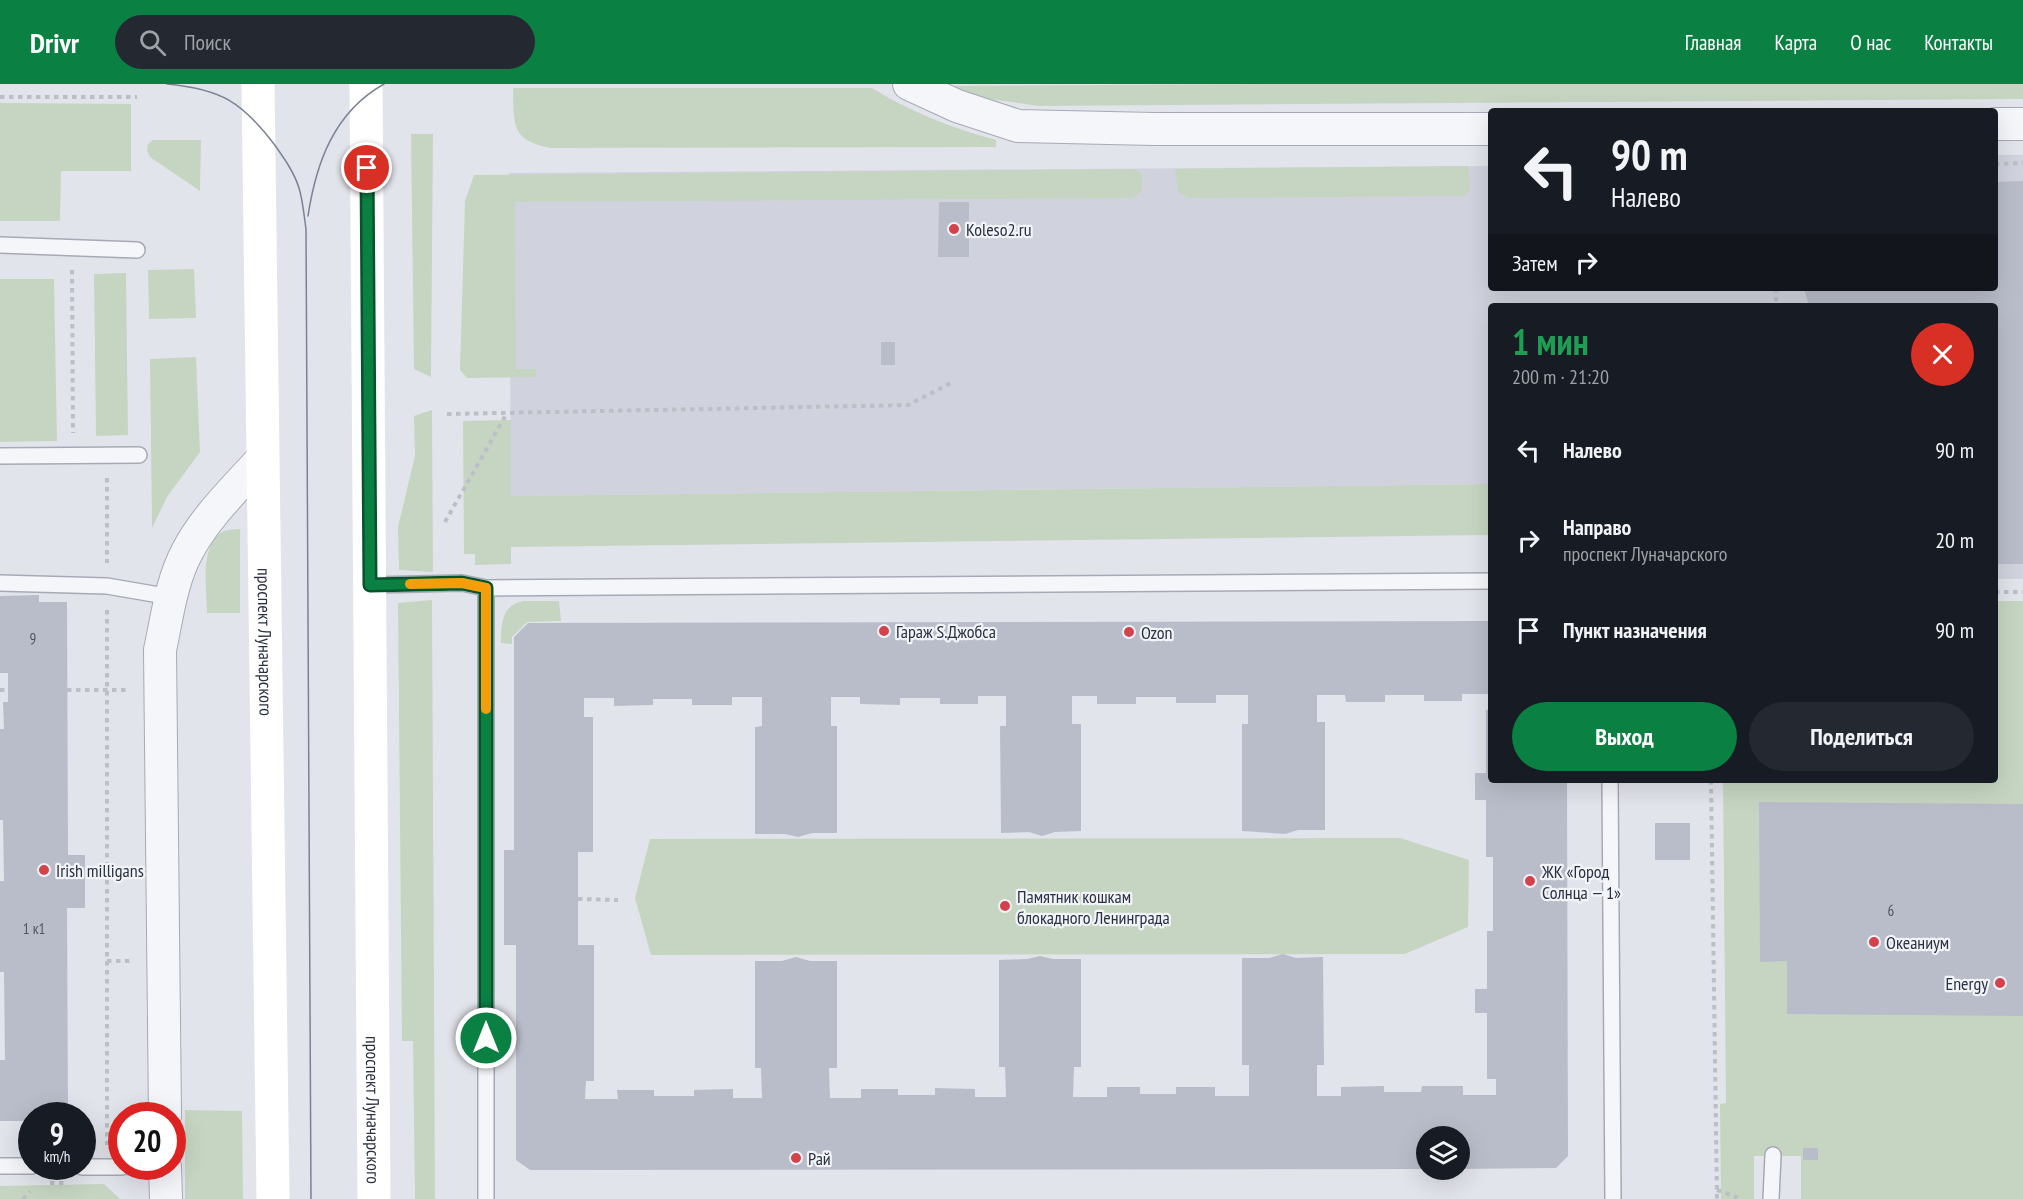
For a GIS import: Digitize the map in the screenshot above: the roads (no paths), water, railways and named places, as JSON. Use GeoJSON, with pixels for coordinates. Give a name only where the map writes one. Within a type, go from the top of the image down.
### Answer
{"type":"FeatureCollection","features":[{"type":"Feature","properties":{"kind":"main road","name":"проспект Луначарского"},"geometry":{"type":"LineString","coordinates":[[258,84],[273,1199]]}},
{"type":"Feature","properties":{"kind":"main road","name":"проспект Луначарского"},"geometry":{"type":"LineString","coordinates":[[366,84],[374,1199]]}},
{"type":"Feature","properties":{"kind":"street"},"geometry":{"type":"LineString","coordinates":[[909,84],[957,106],[1018,126],[1488,129]]}},
{"type":"Feature","properties":{"kind":"street"},"geometry":{"type":"LineString","coordinates":[[1998,124],[2023,124]]}},
{"type":"Feature","properties":{"kind":"street"},"geometry":{"type":"LineString","coordinates":[[165,1102],[160,650],[171,597],[186,553],[212,516],[262,459]]}},
{"type":"Feature","properties":{"kind":"street"},"geometry":{"type":"LineString","coordinates":[[165,1180],[166,1199]]}},
{"type":"Feature","properties":{"kind":"lane"},"geometry":{"type":"LineString","coordinates":[[0,245],[136,249]]}},
{"type":"Feature","properties":{"kind":"lane"},"geometry":{"type":"LineString","coordinates":[[0,456],[139,455]]}},
{"type":"Feature","properties":{"kind":"lane"},"geometry":{"type":"LineString","coordinates":[[370,585],[462,583],[486,588],[1488,581]]}},
{"type":"Feature","properties":{"kind":"lane"},"geometry":{"type":"LineString","coordinates":[[0,583],[107,586],[171,597]]}},
{"type":"Feature","properties":{"kind":"lane"},"geometry":{"type":"LineString","coordinates":[[486,588],[486,1199]]}},
{"type":"Feature","properties":{"kind":"lane"},"geometry":{"type":"LineString","coordinates":[[1610,783],[1613,1199]]}},
{"type":"Feature","properties":{"kind":"lane"},"geometry":{"type":"LineString","coordinates":[[1771,1199],[1773,1155]]}},
{"type":"Feature","properties":{"kind":"lane"},"geometry":{"type":"LineString","coordinates":[[0,1166],[18,1166]]}},
{"type":"Feature","properties":{"kind":"tram line"},"geometry":{"type":"LineString","coordinates":[[167,84],[186,86],[216,94],[240,108],[274,144],[294,176],[302,198],[306,229],[311,1199]]}},
{"type":"Feature","properties":{"kind":"tram line"},"geometry":{"type":"LineString","coordinates":[[308,216],[316,177],[330,141],[352,109],[384,84]]}},
{"type":"Feature","properties":{"kind":"place","name":"Koleso2.ru"},"geometry":{"type":"Point","coordinates":[954,229]}},
{"type":"Feature","properties":{"kind":"place","name":"Гараж S.Джобса"},"geometry":{"type":"Point","coordinates":[884,631]}},
{"type":"Feature","properties":{"kind":"place","name":"Ozon"},"geometry":{"type":"Point","coordinates":[1129,632]}},
{"type":"Feature","properties":{"kind":"place","name":"Irish milligans"},"geometry":{"type":"Point","coordinates":[44,870]}},
{"type":"Feature","properties":{"kind":"place","name":"ЖК «Город Солнца — 1»"},"geometry":{"type":"Point","coordinates":[1530,881]}},
{"type":"Feature","properties":{"kind":"place","name":"Памятник кошкам блокадного Ленинграда"},"geometry":{"type":"Point","coordinates":[1005,906]}},
{"type":"Feature","properties":{"kind":"place","name":"Океаниум"},"geometry":{"type":"Point","coordinates":[1874,942]}},
{"type":"Feature","properties":{"kind":"place","name":"Energy"},"geometry":{"type":"Point","coordinates":[2000,983]}},
{"type":"Feature","properties":{"kind":"place","name":"Рай"},"geometry":{"type":"Point","coordinates":[796,1158]}}]}
